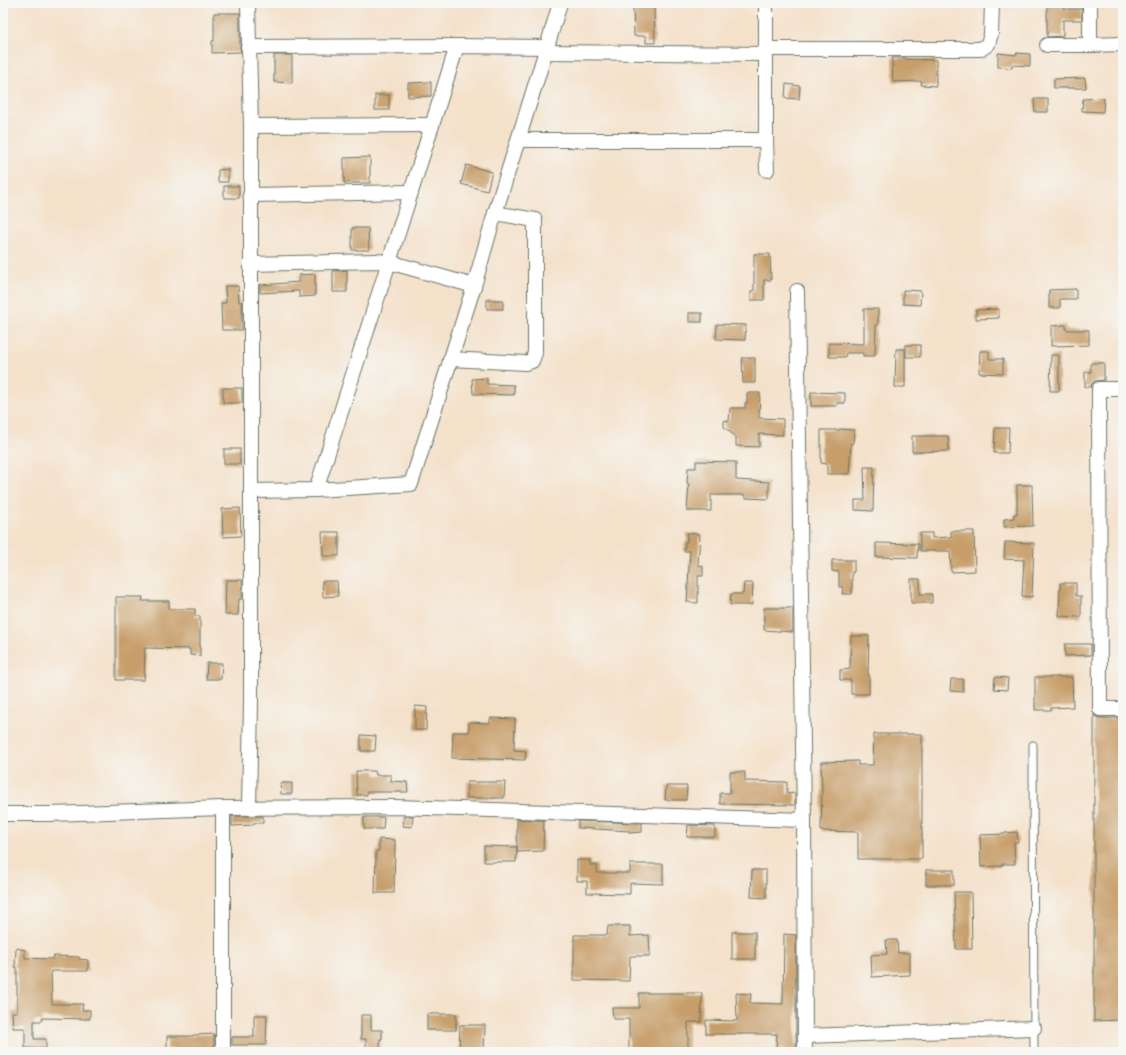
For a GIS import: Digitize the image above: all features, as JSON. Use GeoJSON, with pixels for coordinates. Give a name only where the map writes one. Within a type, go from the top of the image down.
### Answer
{"type":"FeatureCollection","features":[{"type":"Feature","properties":{"kind":"street"},"geometry":{"type":"LineString","coordinates":[[248,3],[251,126],[251,702],[249,808]]}},
{"type":"Feature","properties":{"kind":"street"},"geometry":{"type":"LineString","coordinates":[[251,491],[316,490],[411,484],[474,286],[495,212],[560,3]]}},
{"type":"Feature","properties":{"kind":"street"},"geometry":{"type":"LineString","coordinates":[[766,3],[765,52],[767,170]]}},
{"type":"Feature","properties":{"kind":"street"},"geometry":{"type":"LineString","coordinates":[[248,47],[457,46],[546,49],[765,52],[981,49],[988,44],[991,34],[992,3]]}},
{"type":"Feature","properties":{"kind":"street"},"geometry":{"type":"LineString","coordinates":[[1090,3],[1090,45]]}},
{"type":"Feature","properties":{"kind":"street"},"geometry":{"type":"LineString","coordinates":[[1047,46],[1123,44]]}},
{"type":"Feature","properties":{"kind":"street"},"geometry":{"type":"LineString","coordinates":[[316,490],[457,46]]}},
{"type":"Feature","properties":{"kind":"street"},"geometry":{"type":"LineString","coordinates":[[251,126],[432,125]]}},
{"type":"Feature","properties":{"kind":"street"},"geometry":{"type":"LineString","coordinates":[[518,140],[766,140]]}},
{"type":"Feature","properties":{"kind":"street"},"geometry":{"type":"LineString","coordinates":[[250,195],[411,192]]}},
{"type":"Feature","properties":{"kind":"street"},"geometry":{"type":"LineString","coordinates":[[450,359],[525,363],[532,360],[535,353],[535,220],[495,212]]}},
{"type":"Feature","properties":{"kind":"street"},"geometry":{"type":"LineString","coordinates":[[251,264],[388,262],[474,286]]}},
{"type":"Feature","properties":{"kind":"street"},"geometry":{"type":"LineString","coordinates":[[797,290],[804,820],[805,1052]]}},
{"type":"Feature","properties":{"kind":"street"},"geometry":{"type":"LineString","coordinates":[[1123,389],[1100,389],[1100,709],[1123,709]]}},
{"type":"Feature","properties":{"kind":"street"},"geometry":{"type":"LineString","coordinates":[[3,814],[51,814],[223,808],[396,807],[804,820]]}},
{"type":"Feature","properties":{"kind":"street"},"geometry":{"type":"LineString","coordinates":[[223,808],[223,1052]]}},
{"type":"Feature","properties":{"kind":"street"},"geometry":{"type":"LineString","coordinates":[[805,1036],[1034,1028]]}},
{"type":"Feature","properties":{"kind":"lane"},"geometry":{"type":"LineString","coordinates":[[1033,745],[1034,1052]]}},
{"type":"Feature","properties":{"kind":"building"},"geometry":{"type":"Polygon","coordinates":[[[1047,3],[1063,3],[1063,9],[1082,9],[1082,20],[1063,20],[1063,36],[1047,37],[1047,3]]]}},
{"type":"Feature","properties":{"kind":"building"},"geometry":{"type":"Polygon","coordinates":[[[654,6],[655,43],[646,43],[646,36],[634,36],[633,7],[654,6]]]}},
{"type":"Feature","properties":{"kind":"building"},"geometry":{"type":"Polygon","coordinates":[[[214,13],[240,13],[241,52],[212,53],[212,41],[214,41],[214,13]]]}},
{"type":"Feature","properties":{"kind":"building"},"geometry":{"type":"Polygon","coordinates":[[[998,53],[1016,55],[1016,53],[1030,54],[1030,66],[1012,65],[1012,68],[998,67],[998,53]]]}},
{"type":"Feature","properties":{"kind":"building"},"geometry":{"type":"Polygon","coordinates":[[[274,55],[292,55],[292,83],[274,82],[274,55]]]}},
{"type":"Feature","properties":{"kind":"building"},"geometry":{"type":"Polygon","coordinates":[[[892,58],[936,60],[936,86],[921,85],[922,81],[893,82],[892,58]]]}},
{"type":"Feature","properties":{"kind":"building"},"geometry":{"type":"Polygon","coordinates":[[[1085,78],[1086,88],[1054,88],[1054,79],[1085,78]]]}},
{"type":"Feature","properties":{"kind":"building"},"geometry":{"type":"Polygon","coordinates":[[[431,82],[431,96],[408,97],[408,83],[431,82]]]}},
{"type":"Feature","properties":{"kind":"building"},"geometry":{"type":"Polygon","coordinates":[[[786,84],[800,86],[799,99],[785,98],[786,84]]]}},
{"type":"Feature","properties":{"kind":"building"},"geometry":{"type":"Polygon","coordinates":[[[375,95],[389,95],[389,110],[375,110],[375,95]]]}},
{"type":"Feature","properties":{"kind":"building"},"geometry":{"type":"Polygon","coordinates":[[[1104,98],[1103,112],[1082,111],[1083,99],[1104,98]]]}},
{"type":"Feature","properties":{"kind":"building"},"geometry":{"type":"Polygon","coordinates":[[[1034,99],[1048,99],[1048,112],[1035,112],[1034,99]]]}},
{"type":"Feature","properties":{"kind":"building"},"geometry":{"type":"Polygon","coordinates":[[[370,157],[370,183],[344,183],[344,158],[370,157]]]}},
{"type":"Feature","properties":{"kind":"building"},"geometry":{"type":"Polygon","coordinates":[[[466,165],[492,172],[487,191],[461,184],[466,165]]]}},
{"type":"Feature","properties":{"kind":"building"},"geometry":{"type":"Polygon","coordinates":[[[228,169],[228,182],[218,182],[218,170],[228,169]]]}},
{"type":"Feature","properties":{"kind":"building"},"geometry":{"type":"Polygon","coordinates":[[[224,186],[239,186],[239,198],[224,198],[224,186]]]}},
{"type":"Feature","properties":{"kind":"building"},"geometry":{"type":"Polygon","coordinates":[[[352,228],[368,228],[369,250],[352,250],[352,228]]]}},
{"type":"Feature","properties":{"kind":"building"},"geometry":{"type":"Polygon","coordinates":[[[754,254],[770,254],[771,280],[764,280],[764,300],[751,300],[751,291],[754,291],[754,254]]]}},
{"type":"Feature","properties":{"kind":"building"},"geometry":{"type":"Polygon","coordinates":[[[347,270],[347,292],[333,292],[333,271],[347,270]]]}},
{"type":"Feature","properties":{"kind":"building"},"geometry":{"type":"Polygon","coordinates":[[[315,274],[315,296],[299,297],[299,291],[260,293],[260,285],[299,282],[299,275],[315,274]]]}},
{"type":"Feature","properties":{"kind":"building"},"geometry":{"type":"Polygon","coordinates":[[[225,286],[238,286],[239,302],[242,302],[242,330],[222,330],[221,303],[226,303],[225,286]]]}},
{"type":"Feature","properties":{"kind":"building"},"geometry":{"type":"Polygon","coordinates":[[[1076,289],[1076,299],[1060,299],[1060,308],[1049,308],[1049,290],[1076,289]]]}},
{"type":"Feature","properties":{"kind":"building"},"geometry":{"type":"Polygon","coordinates":[[[903,290],[921,291],[920,305],[903,304],[903,290]]]}},
{"type":"Feature","properties":{"kind":"building"},"geometry":{"type":"Polygon","coordinates":[[[487,300],[503,300],[503,309],[487,309],[487,300]]]}},
{"type":"Feature","properties":{"kind":"building"},"geometry":{"type":"Polygon","coordinates":[[[864,309],[878,309],[875,356],[863,356],[863,353],[846,353],[845,357],[829,357],[829,343],[864,344],[864,309]]]}},
{"type":"Feature","properties":{"kind":"building"},"geometry":{"type":"Polygon","coordinates":[[[999,309],[999,318],[976,319],[976,310],[999,309]]]}},
{"type":"Feature","properties":{"kind":"building"},"geometry":{"type":"Polygon","coordinates":[[[689,313],[702,313],[702,322],[689,322],[689,313]]]}},
{"type":"Feature","properties":{"kind":"building"},"geometry":{"type":"Polygon","coordinates":[[[717,324],[746,325],[745,340],[716,339],[717,324]]]}},
{"type":"Feature","properties":{"kind":"building"},"geometry":{"type":"Polygon","coordinates":[[[1066,325],[1066,330],[1089,330],[1089,345],[1051,346],[1051,326],[1066,325]]]}},
{"type":"Feature","properties":{"kind":"building"},"geometry":{"type":"Polygon","coordinates":[[[906,345],[920,345],[920,357],[906,357],[906,345]]]}},
{"type":"Feature","properties":{"kind":"building"},"geometry":{"type":"Polygon","coordinates":[[[896,349],[905,349],[905,387],[895,387],[896,349]]]}},
{"type":"Feature","properties":{"kind":"building"},"geometry":{"type":"Polygon","coordinates":[[[980,351],[989,351],[989,359],[1003,359],[1003,374],[979,373],[980,351]]]}},
{"type":"Feature","properties":{"kind":"building"},"geometry":{"type":"Polygon","coordinates":[[[1051,355],[1059,355],[1059,391],[1050,391],[1051,355]]]}},
{"type":"Feature","properties":{"kind":"building"},"geometry":{"type":"Polygon","coordinates":[[[742,358],[755,358],[755,383],[743,383],[742,358]]]}},
{"type":"Feature","properties":{"kind":"building"},"geometry":{"type":"Polygon","coordinates":[[[1091,363],[1104,363],[1104,380],[1095,381],[1091,387],[1085,387],[1085,372],[1091,372],[1091,363]]]}},
{"type":"Feature","properties":{"kind":"building"},"geometry":{"type":"Polygon","coordinates":[[[487,378],[487,384],[514,385],[514,395],[473,394],[472,379],[487,378]]]}},
{"type":"Feature","properties":{"kind":"building"},"geometry":{"type":"Polygon","coordinates":[[[223,388],[242,388],[242,403],[223,403],[223,388]]]}},
{"type":"Feature","properties":{"kind":"building"},"geometry":{"type":"Polygon","coordinates":[[[811,392],[845,393],[845,403],[837,403],[837,406],[811,406],[811,392]]]}},
{"type":"Feature","properties":{"kind":"building"},"geometry":{"type":"Polygon","coordinates":[[[747,393],[760,393],[759,418],[783,419],[783,435],[759,434],[759,447],[736,446],[736,437],[724,427],[724,420],[729,421],[730,408],[745,408],[745,403],[747,403],[747,393]]]}},
{"type":"Feature","properties":{"kind":"building"},"geometry":{"type":"Polygon","coordinates":[[[995,428],[1009,428],[1008,453],[994,453],[995,428]]]}},
{"type":"Feature","properties":{"kind":"building"},"geometry":{"type":"Polygon","coordinates":[[[821,430],[854,430],[853,443],[851,443],[849,474],[827,474],[827,464],[821,463],[821,430]]]}},
{"type":"Feature","properties":{"kind":"building"},"geometry":{"type":"Polygon","coordinates":[[[912,436],[948,436],[949,451],[912,452],[912,436]]]}},
{"type":"Feature","properties":{"kind":"building"},"geometry":{"type":"Polygon","coordinates":[[[224,449],[240,449],[240,464],[224,464],[224,449]]]}},
{"type":"Feature","properties":{"kind":"building"},"geometry":{"type":"Polygon","coordinates":[[[696,461],[736,462],[736,480],[769,482],[769,499],[745,498],[745,495],[711,495],[711,511],[687,511],[689,484],[687,484],[688,468],[696,468],[696,461]]]}},
{"type":"Feature","properties":{"kind":"building"},"geometry":{"type":"Polygon","coordinates":[[[864,467],[874,467],[873,511],[855,510],[855,500],[865,500],[864,467]]]}},
{"type":"Feature","properties":{"kind":"building"},"geometry":{"type":"Polygon","coordinates":[[[1017,485],[1032,485],[1033,526],[1004,527],[1004,519],[1014,518],[1014,514],[1017,514],[1017,485]]]}},
{"type":"Feature","properties":{"kind":"building"},"geometry":{"type":"Polygon","coordinates":[[[240,508],[241,536],[223,537],[222,509],[240,508]]]}},
{"type":"Feature","properties":{"kind":"building"},"geometry":{"type":"Polygon","coordinates":[[[951,531],[974,531],[975,571],[951,572],[950,551],[920,551],[920,533],[932,533],[932,538],[951,537],[951,531]]]}},
{"type":"Feature","properties":{"kind":"building"},"geometry":{"type":"Polygon","coordinates":[[[322,532],[339,532],[339,556],[323,556],[322,532]]]}},
{"type":"Feature","properties":{"kind":"building"},"geometry":{"type":"Polygon","coordinates":[[[687,533],[700,534],[698,565],[703,566],[703,576],[698,576],[698,603],[687,602],[690,551],[684,551],[685,542],[687,542],[687,533]]]}},
{"type":"Feature","properties":{"kind":"building"},"geometry":{"type":"Polygon","coordinates":[[[1005,542],[1034,543],[1032,597],[1022,596],[1024,560],[1004,559],[1005,542]]]}},
{"type":"Feature","properties":{"kind":"building"},"geometry":{"type":"Polygon","coordinates":[[[876,543],[918,544],[917,558],[876,557],[876,543]]]}},
{"type":"Feature","properties":{"kind":"building"},"geometry":{"type":"Polygon","coordinates":[[[832,560],[854,560],[854,572],[852,572],[852,594],[842,594],[843,587],[839,587],[839,572],[832,571],[832,560]]]}},
{"type":"Feature","properties":{"kind":"building"},"geometry":{"type":"Polygon","coordinates":[[[911,579],[920,579],[920,594],[932,594],[932,603],[911,603],[911,579]]]}},
{"type":"Feature","properties":{"kind":"building"},"geometry":{"type":"Polygon","coordinates":[[[226,580],[242,580],[242,599],[239,599],[238,615],[225,615],[226,580]]]}},
{"type":"Feature","properties":{"kind":"building"},"geometry":{"type":"Polygon","coordinates":[[[322,581],[337,581],[338,596],[323,597],[322,581]]]}},
{"type":"Feature","properties":{"kind":"building"},"geometry":{"type":"Polygon","coordinates":[[[744,583],[753,583],[752,605],[730,605],[731,594],[743,594],[744,583]]]}},
{"type":"Feature","properties":{"kind":"building"},"geometry":{"type":"Polygon","coordinates":[[[1060,583],[1076,583],[1076,596],[1081,596],[1081,617],[1059,616],[1060,583]]]}},
{"type":"Feature","properties":{"kind":"building"},"geometry":{"type":"Polygon","coordinates":[[[116,597],[143,597],[142,601],[169,601],[169,609],[195,609],[195,616],[200,616],[200,656],[190,655],[190,649],[145,648],[144,680],[116,680],[116,597]]]}},
{"type":"Feature","properties":{"kind":"building"},"geometry":{"type":"Polygon","coordinates":[[[764,608],[793,608],[793,632],[764,630],[764,608]]]}},
{"type":"Feature","properties":{"kind":"building"},"geometry":{"type":"Polygon","coordinates":[[[851,636],[869,636],[869,694],[851,694],[851,680],[840,680],[840,670],[850,669],[851,636]]]}},
{"type":"Feature","properties":{"kind":"building"},"geometry":{"type":"Polygon","coordinates":[[[1065,644],[1091,644],[1091,655],[1065,656],[1065,644]]]}},
{"type":"Feature","properties":{"kind":"building"},"geometry":{"type":"Polygon","coordinates":[[[207,663],[222,663],[221,679],[206,679],[207,663]]]}},
{"type":"Feature","properties":{"kind":"building"},"geometry":{"type":"Polygon","coordinates":[[[995,677],[1008,678],[1007,690],[994,689],[995,677]]]}},
{"type":"Feature","properties":{"kind":"building"},"geometry":{"type":"Polygon","coordinates":[[[1035,677],[1072,677],[1073,707],[1051,708],[1051,710],[1035,710],[1035,677]]]}},
{"type":"Feature","properties":{"kind":"building"},"geometry":{"type":"Polygon","coordinates":[[[951,679],[963,679],[963,692],[950,691],[951,679]]]}},
{"type":"Feature","properties":{"kind":"building"},"geometry":{"type":"Polygon","coordinates":[[[415,706],[427,707],[426,730],[415,730],[415,706]]]}},
{"type":"Feature","properties":{"kind":"building"},"geometry":{"type":"Polygon","coordinates":[[[1094,714],[1096,717],[1100,718],[1123,718],[1123,1020],[1094,1021],[1094,714]]]}},
{"type":"Feature","properties":{"kind":"building"},"geometry":{"type":"Polygon","coordinates":[[[490,718],[515,719],[514,750],[526,751],[525,760],[452,758],[453,732],[469,732],[469,722],[490,723],[490,718]]]}},
{"type":"Feature","properties":{"kind":"building"},"geometry":{"type":"Polygon","coordinates":[[[874,734],[922,734],[922,859],[858,859],[858,832],[821,831],[821,762],[858,761],[858,765],[873,765],[874,734]]]}},
{"type":"Feature","properties":{"kind":"building"},"geometry":{"type":"Polygon","coordinates":[[[361,735],[376,736],[375,751],[361,751],[361,735]]]}},
{"type":"Feature","properties":{"kind":"building"},"geometry":{"type":"Polygon","coordinates":[[[356,771],[375,771],[376,775],[391,775],[391,781],[407,782],[408,792],[367,792],[367,795],[357,795],[356,771]]]}},
{"type":"Feature","properties":{"kind":"building"},"geometry":{"type":"Polygon","coordinates":[[[730,772],[745,772],[745,781],[787,782],[787,794],[795,793],[795,805],[720,804],[720,793],[730,793],[730,772]]]}},
{"type":"Feature","properties":{"kind":"building"},"geometry":{"type":"Polygon","coordinates":[[[467,782],[505,782],[504,798],[467,798],[467,782]]]}},
{"type":"Feature","properties":{"kind":"building"},"geometry":{"type":"Polygon","coordinates":[[[280,783],[292,783],[292,794],[281,794],[280,783]]]}},
{"type":"Feature","properties":{"kind":"building"},"geometry":{"type":"Polygon","coordinates":[[[666,786],[687,786],[686,800],[665,800],[666,786]]]}},
{"type":"Feature","properties":{"kind":"building"},"geometry":{"type":"Polygon","coordinates":[[[232,816],[263,816],[263,823],[232,826],[232,816]]]}},
{"type":"Feature","properties":{"kind":"building"},"geometry":{"type":"Polygon","coordinates":[[[404,816],[413,816],[412,827],[403,826],[404,816]]]}},
{"type":"Feature","properties":{"kind":"building"},"geometry":{"type":"Polygon","coordinates":[[[364,817],[384,817],[383,829],[364,829],[364,817]]]}},
{"type":"Feature","properties":{"kind":"building"},"geometry":{"type":"Polygon","coordinates":[[[517,819],[544,820],[543,851],[517,852],[517,819]]]}},
{"type":"Feature","properties":{"kind":"building"},"geometry":{"type":"Polygon","coordinates":[[[578,821],[642,823],[642,832],[630,833],[630,831],[578,828],[578,821]]]}},
{"type":"Feature","properties":{"kind":"building"},"geometry":{"type":"Polygon","coordinates":[[[688,825],[715,826],[715,837],[687,837],[688,825]]]}},
{"type":"Feature","properties":{"kind":"building"},"geometry":{"type":"Polygon","coordinates":[[[1017,832],[1018,842],[1014,842],[1015,864],[981,867],[980,835],[1017,832]]]}},
{"type":"Feature","properties":{"kind":"building"},"geometry":{"type":"Polygon","coordinates":[[[379,839],[395,840],[394,893],[375,893],[376,851],[379,851],[379,839]]]}},
{"type":"Feature","properties":{"kind":"building"},"geometry":{"type":"Polygon","coordinates":[[[484,846],[517,847],[516,862],[484,862],[484,846]]]}},
{"type":"Feature","properties":{"kind":"building"},"geometry":{"type":"Polygon","coordinates":[[[577,860],[590,860],[590,865],[597,865],[597,873],[630,873],[630,864],[663,864],[663,884],[630,883],[630,894],[587,893],[587,881],[577,881],[577,860]]]}},
{"type":"Feature","properties":{"kind":"building"},"geometry":{"type":"Polygon","coordinates":[[[752,870],[766,870],[766,898],[751,897],[752,870]]]}},
{"type":"Feature","properties":{"kind":"building"},"geometry":{"type":"Polygon","coordinates":[[[926,870],[954,870],[954,885],[926,885],[926,870]]]}},
{"type":"Feature","properties":{"kind":"building"},"geometry":{"type":"Polygon","coordinates":[[[954,892],[971,892],[972,949],[956,949],[954,892]]]}},
{"type":"Feature","properties":{"kind":"building"},"geometry":{"type":"Polygon","coordinates":[[[608,926],[630,926],[630,936],[649,935],[650,956],[630,956],[629,981],[574,980],[574,935],[607,935],[608,926]]]}},
{"type":"Feature","properties":{"kind":"building"},"geometry":{"type":"Polygon","coordinates":[[[732,932],[755,932],[755,959],[732,959],[732,932]]]}},
{"type":"Feature","properties":{"kind":"building"},"geometry":{"type":"Polygon","coordinates":[[[784,934],[796,935],[796,1050],[776,1050],[777,1034],[706,1034],[706,1020],[737,1021],[736,993],[751,994],[750,1003],[783,1004],[784,934]]]}},
{"type":"Feature","properties":{"kind":"building"},"geometry":{"type":"Polygon","coordinates":[[[886,940],[897,940],[898,953],[910,953],[910,975],[872,977],[871,955],[887,954],[886,940]]]}},
{"type":"Feature","properties":{"kind":"building"},"geometry":{"type":"Polygon","coordinates":[[[16,948],[25,950],[25,958],[52,959],[54,956],[79,957],[79,959],[88,960],[88,971],[51,971],[52,1004],[83,1004],[82,1010],[90,1010],[90,1019],[42,1018],[42,1021],[34,1021],[34,1039],[46,1039],[46,1049],[25,1048],[25,1028],[13,1028],[12,1012],[17,1012],[17,967],[15,967],[16,948]]]}},
{"type":"Feature","properties":{"kind":"building"},"geometry":{"type":"Polygon","coordinates":[[[639,993],[702,993],[701,1022],[688,1022],[688,1051],[629,1050],[629,1019],[613,1019],[612,1008],[639,1008],[639,993]]]}},
{"type":"Feature","properties":{"kind":"building"},"geometry":{"type":"Polygon","coordinates":[[[427,1014],[456,1014],[456,1030],[427,1030],[427,1014]]]}},
{"type":"Feature","properties":{"kind":"building"},"geometry":{"type":"Polygon","coordinates":[[[254,1015],[267,1015],[266,1045],[232,1045],[232,1037],[254,1037],[254,1015]]]}},
{"type":"Feature","properties":{"kind":"building"},"geometry":{"type":"Polygon","coordinates":[[[361,1015],[371,1015],[371,1030],[382,1030],[380,1052],[366,1052],[366,1039],[361,1039],[361,1015]]]}},
{"type":"Feature","properties":{"kind":"building"},"geometry":{"type":"Polygon","coordinates":[[[460,1025],[485,1025],[484,1052],[459,1052],[460,1025]]]}},
{"type":"Feature","properties":{"kind":"building"},"geometry":{"type":"Polygon","coordinates":[[[214,1034],[214,1050],[194,1052],[194,1050],[167,1049],[167,1036],[214,1034]]]}}]}
